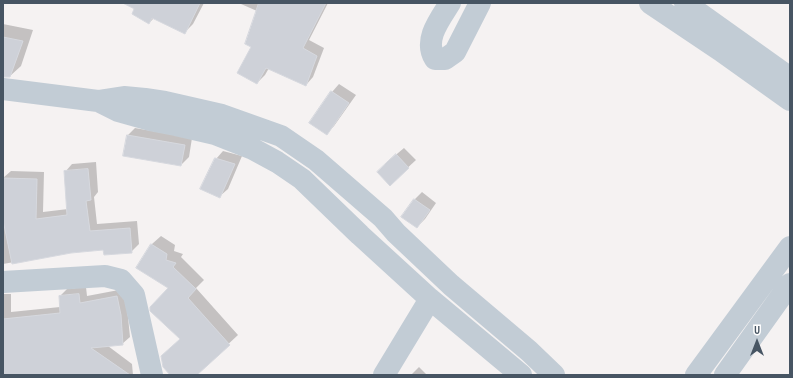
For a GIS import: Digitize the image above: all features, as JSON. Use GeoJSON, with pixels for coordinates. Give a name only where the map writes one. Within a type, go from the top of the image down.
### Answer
{"type":"FeatureCollection","features":[{"type":"Feature","properties":{"kind":"street"},"geometry":{"type":"LineString","coordinates":[[450,3],[430,42],[430,52],[434,59],[445,59],[455,52],[480,3]]}},
{"type":"Feature","properties":{"kind":"street"},"geometry":{"type":"LineString","coordinates":[[650,3],[720,50],[790,100]]}},
{"type":"Feature","properties":{"kind":"street"},"geometry":{"type":"LineString","coordinates":[[685,3],[790,78]]}},
{"type":"Feature","properties":{"kind":"street"},"geometry":{"type":"LineString","coordinates":[[3,89],[98,101],[124,97],[165,102],[222,115],[281,136],[316,160],[372,209],[451,284],[529,351],[554,375]]}},
{"type":"Feature","properties":{"kind":"street"},"geometry":{"type":"LineString","coordinates":[[98,101],[118,111],[150,120],[215,134],[253,149],[277,162],[302,179],[430,299],[521,375]]}},
{"type":"Feature","properties":{"kind":"street"},"geometry":{"type":"LineString","coordinates":[[696,375],[790,247]]}},
{"type":"Feature","properties":{"kind":"street"},"geometry":{"type":"LineString","coordinates":[[3,282],[105,276],[121,280],[134,295],[152,375]]}},
{"type":"Feature","properties":{"kind":"street"},"geometry":{"type":"LineString","coordinates":[[725,375],[790,284]]}},
{"type":"Feature","properties":{"kind":"street"},"geometry":{"type":"LineString","coordinates":[[384,375],[430,299]]}},
{"type":"Feature","properties":{"kind":"building"},"geometry":{"type":"Polygon","coordinates":[[[123,3],[200,3],[185,34],[152,18],[149,24],[132,14],[134,9],[123,3]]]}},
{"type":"Feature","properties":{"kind":"building"},"geometry":{"type":"Polygon","coordinates":[[[259,3],[326,3],[303,48],[317,56],[306,86],[266,68],[257,84],[237,73],[251,47],[245,44],[259,3]]]}},
{"type":"Feature","properties":{"kind":"building"},"geometry":{"type":"Polygon","coordinates":[[[3,37],[23,41],[10,77],[3,77],[3,37]]]}},
{"type":"Feature","properties":{"kind":"building"},"geometry":{"type":"Polygon","coordinates":[[[331,91],[349,103],[327,135],[309,123],[331,91]]]}},
{"type":"Feature","properties":{"kind":"building"},"geometry":{"type":"Polygon","coordinates":[[[127,135],[185,145],[181,166],[123,156],[127,135]]]}},
{"type":"Feature","properties":{"kind":"building"},"geometry":{"type":"Polygon","coordinates":[[[396,154],[409,168],[390,186],[377,172],[396,154]]]}},
{"type":"Feature","properties":{"kind":"building"},"geometry":{"type":"Polygon","coordinates":[[[215,158],[235,164],[220,198],[200,189],[215,158]]]}},
{"type":"Feature","properties":{"kind":"building"},"geometry":{"type":"Polygon","coordinates":[[[88,169],[91,200],[86,201],[90,231],[130,228],[132,253],[104,255],[103,250],[71,253],[12,264],[3,220],[3,178],[37,179],[36,219],[67,215],[64,171],[88,169]]]}},
{"type":"Feature","properties":{"kind":"building"},"geometry":{"type":"Polygon","coordinates":[[[414,199],[430,210],[417,228],[401,217],[414,199]]]}},
{"type":"Feature","properties":{"kind":"building"},"geometry":{"type":"Polygon","coordinates":[[[151,244],[167,254],[166,260],[176,263],[173,267],[196,289],[188,298],[230,345],[197,375],[170,375],[163,367],[161,356],[180,339],[150,311],[150,307],[168,288],[136,268],[151,244]]]}},
{"type":"Feature","properties":{"kind":"building"},"geometry":{"type":"Polygon","coordinates":[[[79,294],[80,303],[117,296],[121,315],[123,345],[91,348],[130,375],[3,375],[3,319],[60,313],[59,296],[79,294]]]}}]}
